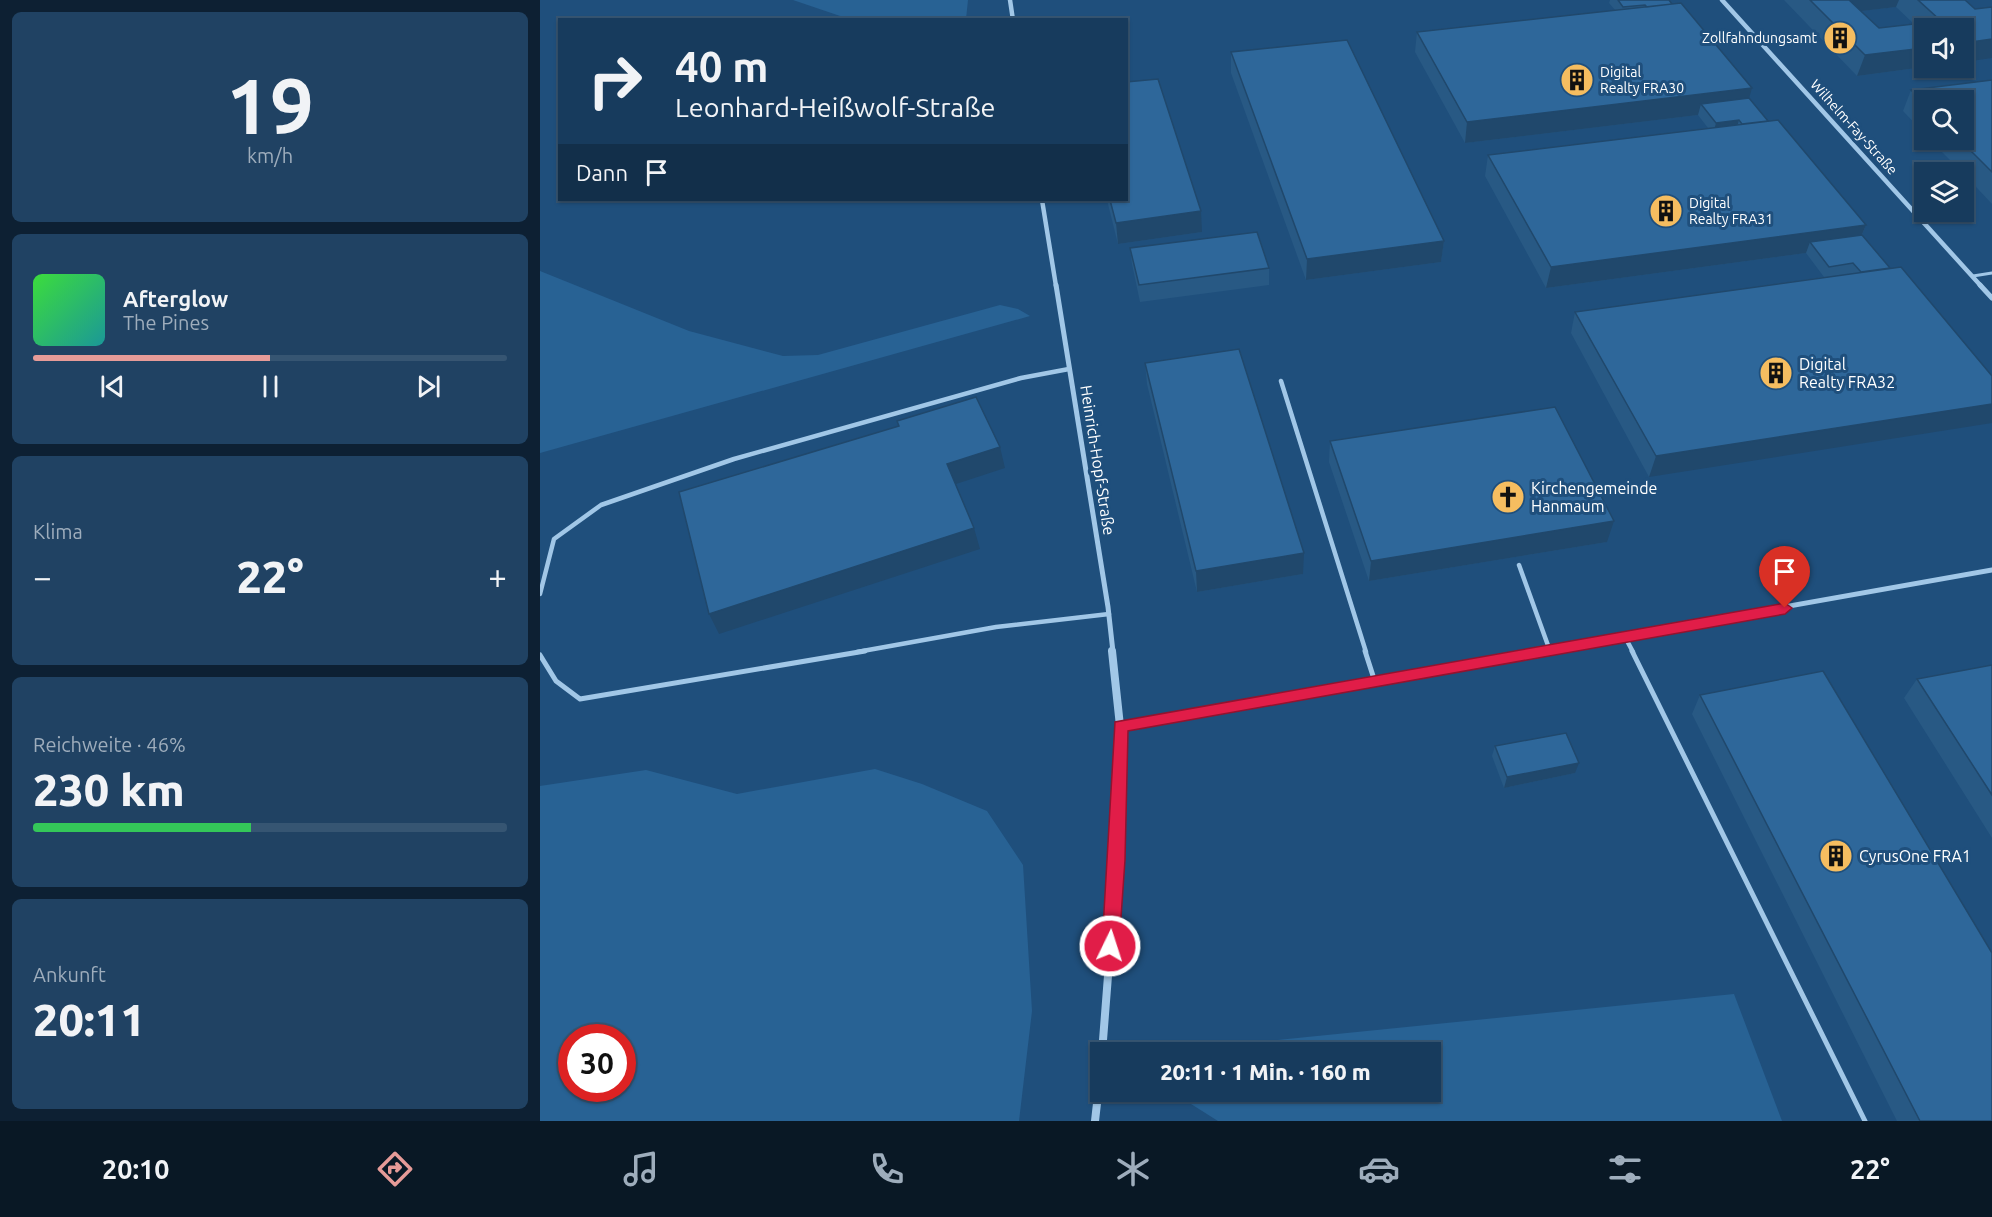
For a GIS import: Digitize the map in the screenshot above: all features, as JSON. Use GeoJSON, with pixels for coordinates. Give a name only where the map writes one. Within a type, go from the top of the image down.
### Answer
{"type":"FeatureCollection","features":[{"type":"Feature","properties":{"kind":"street"},"geometry":{"type":"LineString","coordinates":[[1010,0],[1013,18]]}},
{"type":"Feature","properties":{"kind":"street","name":"Wilhelm-Fay-Straße"},"geometry":{"type":"LineString","coordinates":[[1722,0],[1992,298]]}},
{"type":"Feature","properties":{"kind":"street","name":"Heinrich-Hopf-Straße"},"geometry":{"type":"LineString","coordinates":[[1042,201],[1109,614],[1120,726],[1117,860],[1103,1042]]}},
{"type":"Feature","properties":{"kind":"street"},"geometry":{"type":"LineString","coordinates":[[1120,726],[1550,651],[1992,570]]}},
{"type":"Feature","properties":{"kind":"street"},"geometry":{"type":"LineString","coordinates":[[1095,1121],[1097,1102]]}},
{"type":"Feature","properties":{"kind":"lane"},"geometry":{"type":"LineString","coordinates":[[1973,276],[1992,273]]}},
{"type":"Feature","properties":{"kind":"lane"},"geometry":{"type":"LineString","coordinates":[[540,594],[554,539],[601,505],[734,459],[1022,378],[1069,369]]}},
{"type":"Feature","properties":{"kind":"lane"},"geometry":{"type":"LineString","coordinates":[[1281,381],[1375,682]]}},
{"type":"Feature","properties":{"kind":"lane"},"geometry":{"type":"LineString","coordinates":[[1519,565],[1550,651]]}},
{"type":"Feature","properties":{"kind":"lane"},"geometry":{"type":"LineString","coordinates":[[540,655],[543,665],[562,689],[580,699],[639,687],[791,664],[1053,618],[1109,614]]}},
{"type":"Feature","properties":{"kind":"lane"},"geometry":{"type":"LineString","coordinates":[[1625,637],[1865,1121]]}},
{"type":"Feature","properties":{"kind":"shaded area"},"geometry":{"type":"Polygon","coordinates":[[[793,0],[968,0],[966,18],[846,18],[793,0]]]}},
{"type":"Feature","properties":{"kind":"shaded area"},"geometry":{"type":"Polygon","coordinates":[[[540,271],[689,331],[783,356],[818,355],[1000,305],[1018,309],[1030,316],[540,453],[540,271]]]}},
{"type":"Feature","properties":{"kind":"shaded area"},"geometry":{"type":"Polygon","coordinates":[[[875,769],[922,784],[987,811],[1023,865],[1032,1011],[1019,1121],[540,1121],[540,786],[646,770],[737,794],[875,769]]]}},
{"type":"Feature","properties":{"kind":"shaded area"},"geometry":{"type":"Polygon","coordinates":[[[1734,994],[1782,1121],[1218,1121],[1188,1102],[1441,1102],[1441,1042],[1258,1042],[1734,994]]]}},
{"type":"Feature","properties":{"kind":"building"},"geometry":{"type":"Polygon","coordinates":[[[1618,0],[1669,0],[1672,4],[1623,7],[1618,0]]]}},
{"type":"Feature","properties":{"kind":"building"},"geometry":{"type":"Polygon","coordinates":[[[1810,0],[1849,0],[1879,28],[1914,24],[1914,49],[1865,55],[1810,0]]]}},
{"type":"Feature","properties":{"kind":"building"},"geometry":{"type":"Polygon","coordinates":[[[1918,0],[1965,0],[1975,9],[1992,7],[1992,39],[1974,42],[1974,18],[1938,18],[1918,0]]]}},
{"type":"Feature","properties":{"kind":"building","name":"Digital Realty FRA30"},"geometry":{"type":"Polygon","coordinates":[[[1681,3],[1752,88],[1467,122],[1417,32],[1681,3]]]}},
{"type":"Feature","properties":{"kind":"building"},"geometry":{"type":"Polygon","coordinates":[[[1347,40],[1444,241],[1307,259],[1231,52],[1347,40]]]}},
{"type":"Feature","properties":{"kind":"building"},"geometry":{"type":"Polygon","coordinates":[[[1158,79],[1201,211],[1116,223],[1110,201],[1128,201],[1128,82],[1158,79]]]}},
{"type":"Feature","properties":{"kind":"building"},"geometry":{"type":"Polygon","coordinates":[[[1992,80],[1992,172],[1970,150],[1974,150],[1974,90],[1914,90],[1914,93],[1911,90],[1992,80]]]}},
{"type":"Feature","properties":{"kind":"building"},"geometry":{"type":"Polygon","coordinates":[[[1749,98],[1768,121],[1742,124],[1739,120],[1716,123],[1701,104],[1749,98]]]}},
{"type":"Feature","properties":{"kind":"building","name":"Digital Realty FRA31"},"geometry":{"type":"Polygon","coordinates":[[[1778,120],[1866,225],[1551,267],[1488,155],[1778,120]]]}},
{"type":"Feature","properties":{"kind":"building"},"geometry":{"type":"Polygon","coordinates":[[[1257,232],[1269,268],[1139,285],[1130,248],[1257,232]]]}},
{"type":"Feature","properties":{"kind":"building"},"geometry":{"type":"Polygon","coordinates":[[[1862,235],[1890,268],[1861,272],[1853,263],[1829,267],[1810,242],[1862,235]]]}},
{"type":"Feature","properties":{"kind":"building","name":"Digital Realty FRA32"},"geometry":{"type":"Polygon","coordinates":[[[1901,267],[1992,376],[1992,404],[1656,456],[1575,312],[1901,267]]]}},
{"type":"Feature","properties":{"kind":"building"},"geometry":{"type":"Polygon","coordinates":[[[1239,349],[1304,553],[1196,571],[1145,363],[1239,349]]]}},
{"type":"Feature","properties":{"kind":"building"},"geometry":{"type":"Polygon","coordinates":[[[976,397],[1000,447],[947,464],[974,528],[709,614],[679,492],[899,426],[897,421],[976,397]]]}},
{"type":"Feature","properties":{"kind":"building"},"geometry":{"type":"Polygon","coordinates":[[[1555,407],[1614,521],[1371,561],[1330,441],[1555,407]]]}},
{"type":"Feature","properties":{"kind":"building"},"geometry":{"type":"Polygon","coordinates":[[[1992,665],[1992,795],[1917,679],[1992,665]]]}},
{"type":"Feature","properties":{"kind":"building","name":"CyrusOne FRA1"},"geometry":{"type":"Polygon","coordinates":[[[1823,671],[1992,953],[1992,1121],[1920,1121],[1700,695],[1823,671]]]}},
{"type":"Feature","properties":{"kind":"building"},"geometry":{"type":"Polygon","coordinates":[[[1566,733],[1579,763],[1507,777],[1495,746],[1566,733]]]}},
{"type":"Feature","properties":{"kind":"place","name":"Zollfahndungsamt"},"geometry":{"type":"Point","coordinates":[1840,38]}},
{"type":"Feature","properties":{"kind":"place","name":"Digital Realty FRA30"},"geometry":{"type":"Point","coordinates":[1577,80]}},
{"type":"Feature","properties":{"kind":"place","name":"Digital Realty FRA31"},"geometry":{"type":"Point","coordinates":[1666,211]}},
{"type":"Feature","properties":{"kind":"place","name":"Digital Realty FRA32"},"geometry":{"type":"Point","coordinates":[1776,373]}},
{"type":"Feature","properties":{"kind":"place","name":"Kirchengemeinde Hanmaum"},"geometry":{"type":"Point","coordinates":[1508,497]}},
{"type":"Feature","properties":{"kind":"place","name":"CyrusOne FRA1"},"geometry":{"type":"Point","coordinates":[1836,856]}},
{"type":"Feature","properties":{"kind":"route"},"geometry":{"type":"LineString","coordinates":[[1110,946],[1117,860],[1120,726],[1785,608]]}}]}
